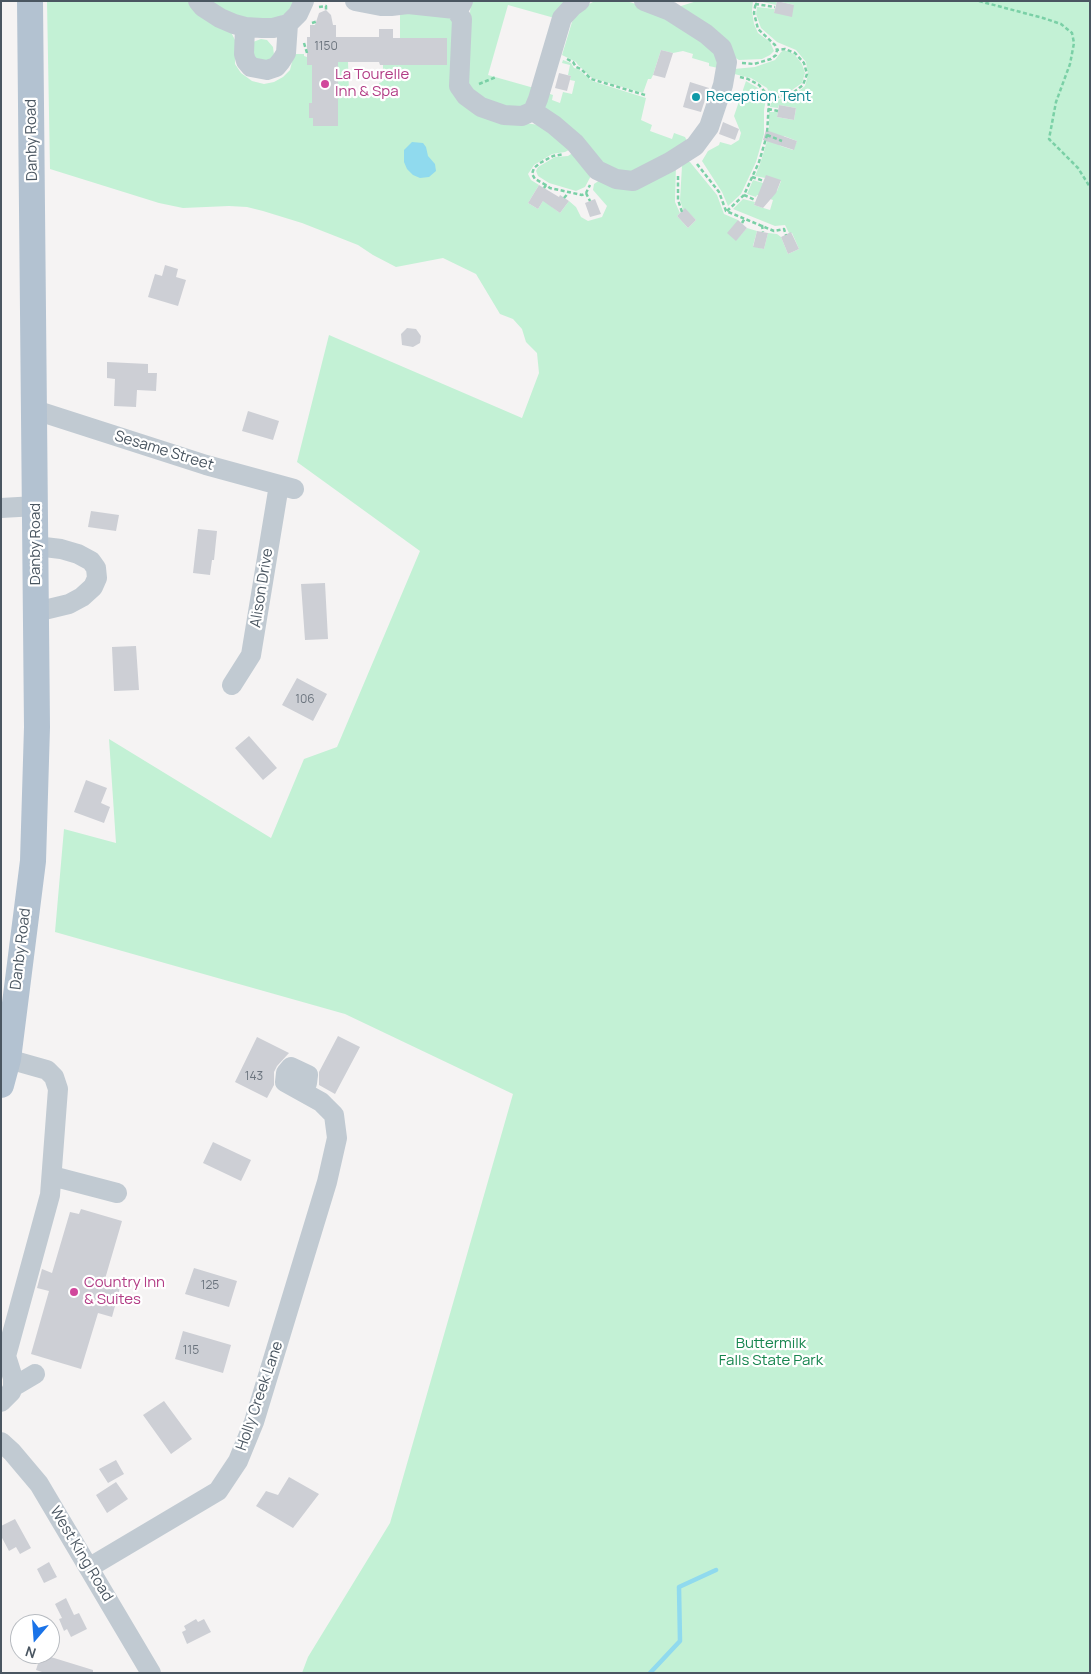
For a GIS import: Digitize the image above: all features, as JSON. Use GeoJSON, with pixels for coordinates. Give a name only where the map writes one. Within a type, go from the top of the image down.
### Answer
{"type":"FeatureCollection","features":[{"type":"Feature","properties":{"kind":"main road","name":"Danby Road"},"geometry":{"type":"LineString","coordinates":[[1,1085],[8,1059],[33,861],[37,727],[30,1]]}},
{"type":"Feature","properties":{"kind":"street"},"geometry":{"type":"LineString","coordinates":[[198,1],[203,7],[220,18],[245,27],[268,28],[288,24],[298,14],[304,1]]}},
{"type":"Feature","properties":{"kind":"street"},"geometry":{"type":"LineString","coordinates":[[355,1],[381,6],[408,4],[459,5],[462,19],[459,86],[466,96],[481,106],[504,115],[522,116],[533,111],[538,99],[562,18],[580,1]]}},
{"type":"Feature","properties":{"kind":"street"},"geometry":{"type":"LineString","coordinates":[[533,111],[554,125],[578,146],[597,170],[616,179],[633,181],[695,146],[709,127],[723,84],[726,68],[722,48],[706,34],[670,11],[644,1]]}},
{"type":"Feature","properties":{"kind":"street"},"geometry":{"type":"LineString","coordinates":[[245,27],[244,54],[246,61],[251,67],[267,70],[276,67],[286,53],[288,24]]}},
{"type":"Feature","properties":{"kind":"street","name":"Sesame Street"},"geometry":{"type":"LineString","coordinates":[[35,410],[206,465],[286,487]]}},
{"type":"Feature","properties":{"kind":"street","name":"Alison Drive"},"geometry":{"type":"LineString","coordinates":[[232,685],[251,655],[286,487]]}},
{"type":"Feature","properties":{"kind":"street"},"geometry":{"type":"LineString","coordinates":[[1,508],[36,506]]}},
{"type":"Feature","properties":{"kind":"street"},"geometry":{"type":"LineString","coordinates":[[36,546],[61,549],[78,554],[91,561],[96,568],[97,578],[93,588],[82,597],[69,604],[36,612]]}},
{"type":"Feature","properties":{"kind":"street"},"geometry":{"type":"LineString","coordinates":[[7,1395],[13,1378],[6,1356],[49,1200],[58,1088],[47,1070],[8,1059]]}},
{"type":"Feature","properties":{"kind":"street","name":"Holly Creek Lane"},"geometry":{"type":"LineString","coordinates":[[90,1567],[218,1491],[238,1461],[254,1422],[327,1182],[337,1138],[334,1115],[321,1102],[301,1091]]}},
{"type":"Feature","properties":{"kind":"street"},"geometry":{"type":"LineString","coordinates":[[52,1176],[117,1193]]}},
{"type":"Feature","properties":{"kind":"street"},"geometry":{"type":"LineString","coordinates":[[7,1395],[34,1374]]}},
{"type":"Feature","properties":{"kind":"street","name":"West King Road"},"geometry":{"type":"LineString","coordinates":[[1,1442],[12,1452],[38,1484],[90,1567],[151,1673]]}},
{"type":"Feature","properties":{"kind":"path"},"geometry":{"type":"LineString","coordinates":[[979,1],[1061,24],[1072,33],[1074,42],[1070,64],[1056,102],[1049,139],[1078,168],[1090,187]]}},
{"type":"Feature","properties":{"kind":"path"},"geometry":{"type":"LineString","coordinates":[[726,68],[754,64],[771,59],[776,55],[775,45],[758,29],[754,13],[755,3],[775,7]]}},
{"type":"Feature","properties":{"kind":"path"},"geometry":{"type":"LineString","coordinates":[[769,100],[794,92],[803,85],[807,74],[804,63],[795,53],[785,49],[777,50]]}},
{"type":"Feature","properties":{"kind":"path"},"geometry":{"type":"LineString","coordinates":[[551,54],[574,62],[576,67],[581,68],[591,79],[645,95]]}},
{"type":"Feature","properties":{"kind":"path"},"geometry":{"type":"LineString","coordinates":[[726,68],[759,85],[769,100],[767,135],[759,162],[744,195],[726,211]]}},
{"type":"Feature","properties":{"kind":"path"},"geometry":{"type":"LineString","coordinates":[[487,81],[496,77]]}},
{"type":"Feature","properties":{"kind":"path"},"geometry":{"type":"LineString","coordinates":[[768,109],[778,111]]}},
{"type":"Feature","properties":{"kind":"path"},"geometry":{"type":"LineString","coordinates":[[767,135],[782,141]]}},
{"type":"Feature","properties":{"kind":"path"},"geometry":{"type":"LineString","coordinates":[[578,146],[566,154],[553,156],[540,163],[534,168],[532,174],[535,179],[545,187],[582,195],[586,193],[597,170]]}},
{"type":"Feature","properties":{"kind":"path"},"geometry":{"type":"LineString","coordinates":[[683,153],[719,192],[726,211],[774,230],[784,229],[786,234]]}},
{"type":"Feature","properties":{"kind":"path"},"geometry":{"type":"LineString","coordinates":[[682,212],[678,200],[683,153]]}},
{"type":"Feature","properties":{"kind":"path"},"geometry":{"type":"LineString","coordinates":[[752,177],[764,181]]}},
{"type":"Feature","properties":{"kind":"path"},"geometry":{"type":"LineString","coordinates":[[564,198],[568,193]]}},
{"type":"Feature","properties":{"kind":"path"},"geometry":{"type":"LineString","coordinates":[[586,193],[590,201]]}},
{"type":"Feature","properties":{"kind":"path"},"geometry":{"type":"LineString","coordinates":[[744,195],[755,200]]}},
{"type":"Feature","properties":{"kind":"path"},"geometry":{"type":"LineString","coordinates":[[742,223],[745,218]]}},
{"type":"Feature","properties":{"kind":"path"},"geometry":{"type":"LineString","coordinates":[[762,225],[763,232]]}},
{"type":"Feature","properties":{"kind":"green space","name":"Buttermilk Falls State Park"},"geometry":{"type":"Polygon","coordinates":[[[47,1],[190,1],[230,30],[236,42],[235,64],[241,73],[252,81],[264,84],[274,82],[290,70],[294,54],[304,54],[307,57],[307,65],[312,65],[312,103],[309,103],[309,117],[313,118],[313,126],[338,126],[338,62],[348,62],[349,92],[379,92],[379,83],[382,82],[383,78],[383,65],[447,65],[447,38],[400,38],[400,13],[442,12],[453,21],[453,71],[506,120],[545,126],[571,149],[552,154],[534,165],[528,174],[531,180],[539,185],[528,203],[538,209],[549,191],[552,207],[560,213],[569,201],[576,207],[581,217],[588,221],[602,217],[607,206],[593,190],[594,184],[600,180],[676,165],[675,202],[680,213],[677,216],[688,228],[696,220],[685,209],[683,210],[680,200],[682,166],[687,161],[690,162],[717,195],[724,214],[738,220],[736,240],[747,228],[757,231],[753,246],[764,249],[768,233],[777,234],[781,237],[788,254],[799,249],[792,233],[789,233],[785,225],[775,226],[733,209],[743,199],[755,202],[754,205],[770,210],[773,200],[747,194],[753,180],[777,191],[781,181],[755,176],[768,138],[781,146],[793,150],[797,141],[784,136],[783,139],[769,134],[769,112],[778,112],[777,117],[794,120],[796,108],[779,105],[778,108],[770,107],[771,102],[794,95],[805,86],[808,75],[806,62],[796,50],[777,42],[761,28],[756,14],[757,7],[775,9],[774,13],[794,5],[777,1],[1090,1],[1090,1673],[302,1673],[308,1657],[390,1523],[513,1094],[345,1014],[55,932],[64,829],[116,843],[109,739],[271,838],[304,759],[337,747],[420,551],[297,462],[329,335],[522,418],[539,373],[537,353],[526,342],[522,329],[513,319],[500,314],[476,274],[443,258],[396,267],[358,245],[302,223],[263,211],[247,207],[229,206],[183,208],[159,203],[50,169],[47,1]]]}},
{"type":"Feature","properties":{"kind":"green space"},"geometry":{"type":"Polygon","coordinates":[[[206,1],[296,2],[287,13],[279,17],[267,20],[247,20],[206,1]]]}},
{"type":"Feature","properties":{"kind":"green space"},"geometry":{"type":"Polygon","coordinates":[[[471,1],[573,1],[558,19],[508,5],[488,75],[534,88],[530,107],[501,111],[464,84],[471,1]]]}},
{"type":"Feature","properties":{"kind":"green space"},"geometry":{"type":"Polygon","coordinates":[[[595,1],[626,1],[646,7],[718,51],[718,68],[692,58],[693,54],[683,51],[673,53],[661,50],[653,75],[651,79],[648,79],[643,93],[592,78],[576,62],[562,55],[572,22],[581,8],[595,1]]]}},
{"type":"Feature","properties":{"kind":"green space"},"geometry":{"type":"Polygon","coordinates":[[[697,1],[753,1],[754,24],[758,33],[770,42],[774,51],[762,59],[739,60],[734,57],[679,8],[697,1]]]}},
{"type":"Feature","properties":{"kind":"green space"},"geometry":{"type":"Polygon","coordinates":[[[758,1],[777,1],[776,5],[758,1]]]}},
{"type":"Feature","properties":{"kind":"green space"},"geometry":{"type":"Polygon","coordinates":[[[261,39],[267,40],[273,47],[274,55],[270,62],[253,60],[253,42],[261,39]]]}},
{"type":"Feature","properties":{"kind":"green space"},"geometry":{"type":"Polygon","coordinates":[[[784,50],[794,54],[802,64],[805,73],[802,83],[792,90],[771,96],[767,88],[751,78],[730,73],[734,69],[755,67],[775,60],[784,50]]]}},
{"type":"Feature","properties":{"kind":"green space"},"geometry":{"type":"Polygon","coordinates":[[[563,60],[571,63],[574,68],[578,69],[592,81],[646,98],[641,120],[652,125],[650,131],[672,139],[674,133],[685,137],[687,141],[645,172],[615,173],[543,108],[547,93],[553,95],[552,100],[560,103],[563,92],[572,94],[575,81],[570,80],[571,76],[568,75],[570,65],[562,63],[563,60]]]}},
{"type":"Feature","properties":{"kind":"green space"},"geometry":{"type":"Polygon","coordinates":[[[746,81],[758,88],[766,99],[764,134],[756,162],[741,194],[728,206],[722,192],[702,161],[708,151],[719,145],[720,142],[731,145],[739,140],[741,133],[734,116],[746,81]]]}},
{"type":"Feature","properties":{"kind":"green space"},"geometry":{"type":"Polygon","coordinates":[[[574,152],[593,172],[585,187],[576,191],[549,183],[538,176],[536,171],[538,167],[555,157],[568,156],[574,152]]]}},
{"type":"Feature","properties":{"kind":"water"},"geometry":{"type":"Polygon","coordinates":[[[412,142],[423,143],[428,156],[435,164],[436,171],[429,177],[420,178],[413,175],[407,169],[404,162],[404,150],[412,142]]]}},
{"type":"Feature","properties":{"kind":"building"},"geometry":{"type":"Polygon","coordinates":[[[777,1],[794,5],[792,17],[774,13],[777,1]]]}},
{"type":"Feature","properties":{"kind":"building","name":"La Tourelle Inn & Spa"},"geometry":{"type":"Polygon","coordinates":[[[326,10],[331,15],[333,25],[336,25],[336,37],[379,37],[379,29],[393,29],[393,38],[447,38],[447,65],[380,65],[379,62],[338,62],[338,126],[313,126],[313,118],[309,118],[309,103],[312,103],[312,65],[307,65],[307,37],[310,37],[310,25],[315,25],[319,13],[326,10]]]}},
{"type":"Feature","properties":{"kind":"building"},"geometry":{"type":"Polygon","coordinates":[[[661,50],[673,53],[665,78],[653,75],[661,50]]]}},
{"type":"Feature","properties":{"kind":"building"},"geometry":{"type":"Polygon","coordinates":[[[559,73],[571,76],[567,91],[555,88],[559,73]]]}},
{"type":"Feature","properties":{"kind":"building","name":"Reception Tent"},"geometry":{"type":"Polygon","coordinates":[[[690,82],[709,88],[701,112],[683,107],[690,82]]]}},
{"type":"Feature","properties":{"kind":"building"},"geometry":{"type":"Polygon","coordinates":[[[779,105],[796,108],[794,120],[777,117],[779,105]]]}},
{"type":"Feature","properties":{"kind":"building"},"geometry":{"type":"Polygon","coordinates":[[[723,122],[739,129],[735,140],[719,134],[723,122]]]}},
{"type":"Feature","properties":{"kind":"building"},"geometry":{"type":"Polygon","coordinates":[[[766,130],[797,141],[794,150],[763,140],[766,130]]]}},
{"type":"Feature","properties":{"kind":"building"},"geometry":{"type":"Polygon","coordinates":[[[766,175],[781,180],[776,193],[763,208],[754,205],[766,175]]]}},
{"type":"Feature","properties":{"kind":"building"},"geometry":{"type":"Polygon","coordinates":[[[539,185],[569,201],[560,213],[543,201],[538,209],[528,203],[539,185]]]}},
{"type":"Feature","properties":{"kind":"building"},"geometry":{"type":"Polygon","coordinates":[[[595,199],[601,214],[590,217],[585,203],[595,199]]]}},
{"type":"Feature","properties":{"kind":"building"},"geometry":{"type":"Polygon","coordinates":[[[685,208],[696,220],[688,228],[677,216],[685,208]]]}},
{"type":"Feature","properties":{"kind":"building"},"geometry":{"type":"Polygon","coordinates":[[[738,220],[747,228],[736,241],[727,233],[738,220]]]}},
{"type":"Feature","properties":{"kind":"building"},"geometry":{"type":"Polygon","coordinates":[[[757,231],[768,233],[764,249],[753,247],[757,231]]]}},
{"type":"Feature","properties":{"kind":"building"},"geometry":{"type":"Polygon","coordinates":[[[791,232],[799,249],[788,254],[781,237],[791,232]]]}},
{"type":"Feature","properties":{"kind":"building"},"geometry":{"type":"Polygon","coordinates":[[[165,265],[178,269],[176,277],[186,280],[178,306],[148,297],[155,274],[162,276],[165,265]]]}},
{"type":"Feature","properties":{"kind":"building"},"geometry":{"type":"Polygon","coordinates":[[[407,328],[416,329],[421,336],[420,343],[413,347],[402,345],[401,334],[407,328]]]}},
{"type":"Feature","properties":{"kind":"building"},"geometry":{"type":"Polygon","coordinates":[[[107,362],[148,364],[148,373],[157,373],[156,391],[137,390],[136,407],[114,406],[115,379],[107,378],[107,362]]]}},
{"type":"Feature","properties":{"kind":"building"},"geometry":{"type":"Polygon","coordinates":[[[248,411],[279,421],[273,440],[242,431],[248,411]]]}},
{"type":"Feature","properties":{"kind":"building"},"geometry":{"type":"Polygon","coordinates":[[[91,511],[119,515],[116,531],[88,527],[91,511]]]}},
{"type":"Feature","properties":{"kind":"building"},"geometry":{"type":"Polygon","coordinates":[[[198,529],[217,531],[214,560],[212,560],[210,575],[193,573],[198,529]]]}},
{"type":"Feature","properties":{"kind":"building"},"geometry":{"type":"Polygon","coordinates":[[[325,583],[328,639],[305,640],[301,584],[325,583]]]}},
{"type":"Feature","properties":{"kind":"building"},"geometry":{"type":"Polygon","coordinates":[[[136,646],[139,690],[114,691],[112,647],[136,646]]]}},
{"type":"Feature","properties":{"kind":"building"},"geometry":{"type":"Polygon","coordinates":[[[297,678],[327,694],[313,721],[282,705],[297,678]]]}},
{"type":"Feature","properties":{"kind":"building"},"geometry":{"type":"Polygon","coordinates":[[[249,736],[277,768],[263,780],[235,748],[249,736]]]}},
{"type":"Feature","properties":{"kind":"building"},"geometry":{"type":"Polygon","coordinates":[[[86,780],[107,788],[101,803],[110,807],[104,823],[74,812],[86,780]]]}},
{"type":"Feature","properties":{"kind":"building"},"geometry":{"type":"Polygon","coordinates":[[[338,1036],[360,1047],[335,1094],[319,1085],[319,1072],[338,1036]]]}},
{"type":"Feature","properties":{"kind":"building"},"geometry":{"type":"Polygon","coordinates":[[[257,1037],[289,1053],[274,1072],[274,1085],[267,1098],[235,1082],[257,1037]]]}},
{"type":"Feature","properties":{"kind":"building"},"geometry":{"type":"Polygon","coordinates":[[[213,1142],[251,1160],[241,1181],[203,1163],[213,1142]]]}},
{"type":"Feature","properties":{"kind":"building"},"geometry":{"type":"Polygon","coordinates":[[[81,1209],[122,1221],[105,1279],[121,1284],[112,1317],[98,1313],[81,1369],[31,1354],[49,1291],[37,1288],[42,1269],[52,1273],[70,1212],[79,1214],[81,1209]]]}},
{"type":"Feature","properties":{"kind":"building"},"geometry":{"type":"Polygon","coordinates":[[[194,1268],[237,1281],[229,1307],[185,1294],[194,1268]]]}},
{"type":"Feature","properties":{"kind":"building"},"geometry":{"type":"Polygon","coordinates":[[[183,1331],[231,1345],[223,1373],[175,1359],[183,1331]]]}},
{"type":"Feature","properties":{"kind":"building"},"geometry":{"type":"Polygon","coordinates":[[[164,1401],[192,1439],[171,1454],[143,1415],[164,1401]]]}},
{"type":"Feature","properties":{"kind":"building"},"geometry":{"type":"Polygon","coordinates":[[[116,1460],[124,1474],[108,1483],[99,1469],[116,1460]]]}},
{"type":"Feature","properties":{"kind":"building"},"geometry":{"type":"Polygon","coordinates":[[[289,1477],[319,1494],[293,1528],[256,1506],[266,1491],[278,1495],[289,1477]]]}},
{"type":"Feature","properties":{"kind":"building"},"geometry":{"type":"Polygon","coordinates":[[[116,1482],[128,1499],[107,1513],[96,1495],[116,1482]]]}},
{"type":"Feature","properties":{"kind":"building"},"geometry":{"type":"Polygon","coordinates":[[[15,1519],[31,1548],[20,1554],[16,1547],[9,1551],[1,1536],[1,1526],[15,1519]]]}},
{"type":"Feature","properties":{"kind":"building"},"geometry":{"type":"Polygon","coordinates":[[[49,1562],[57,1577],[44,1583],[37,1569],[49,1562]]]}},
{"type":"Feature","properties":{"kind":"building"},"geometry":{"type":"Polygon","coordinates":[[[66,1598],[74,1615],[79,1613],[87,1629],[71,1637],[67,1629],[64,1631],[60,1621],[62,1618],[55,1604],[66,1598]]]}},
{"type":"Feature","properties":{"kind":"building"},"geometry":{"type":"Polygon","coordinates":[[[196,1619],[198,1622],[204,1619],[211,1632],[187,1644],[182,1632],[186,1630],[184,1626],[196,1619]]]}},
{"type":"Feature","properties":{"kind":"building"},"geometry":{"type":"Polygon","coordinates":[[[60,1660],[93,1670],[93,1673],[45,1673],[36,1670],[38,1664],[60,1664],[60,1660]]]}},
{"type":"Feature","properties":{"kind":"waterway"},"geometry":{"type":"LineString","coordinates":[[650,1673],[680,1641],[679,1587],[716,1570]]}},
{"type":"Feature","properties":{"kind":"place","name":"La Tourelle Inn & Spa"},"geometry":{"type":"Point","coordinates":[325,84]}},
{"type":"Feature","properties":{"kind":"place","name":"Reception Tent"},"geometry":{"type":"Point","coordinates":[696,97]}},
{"type":"Feature","properties":{"kind":"place","name":"Country Inn & Suites"},"geometry":{"type":"Point","coordinates":[74,1292]}}]}
